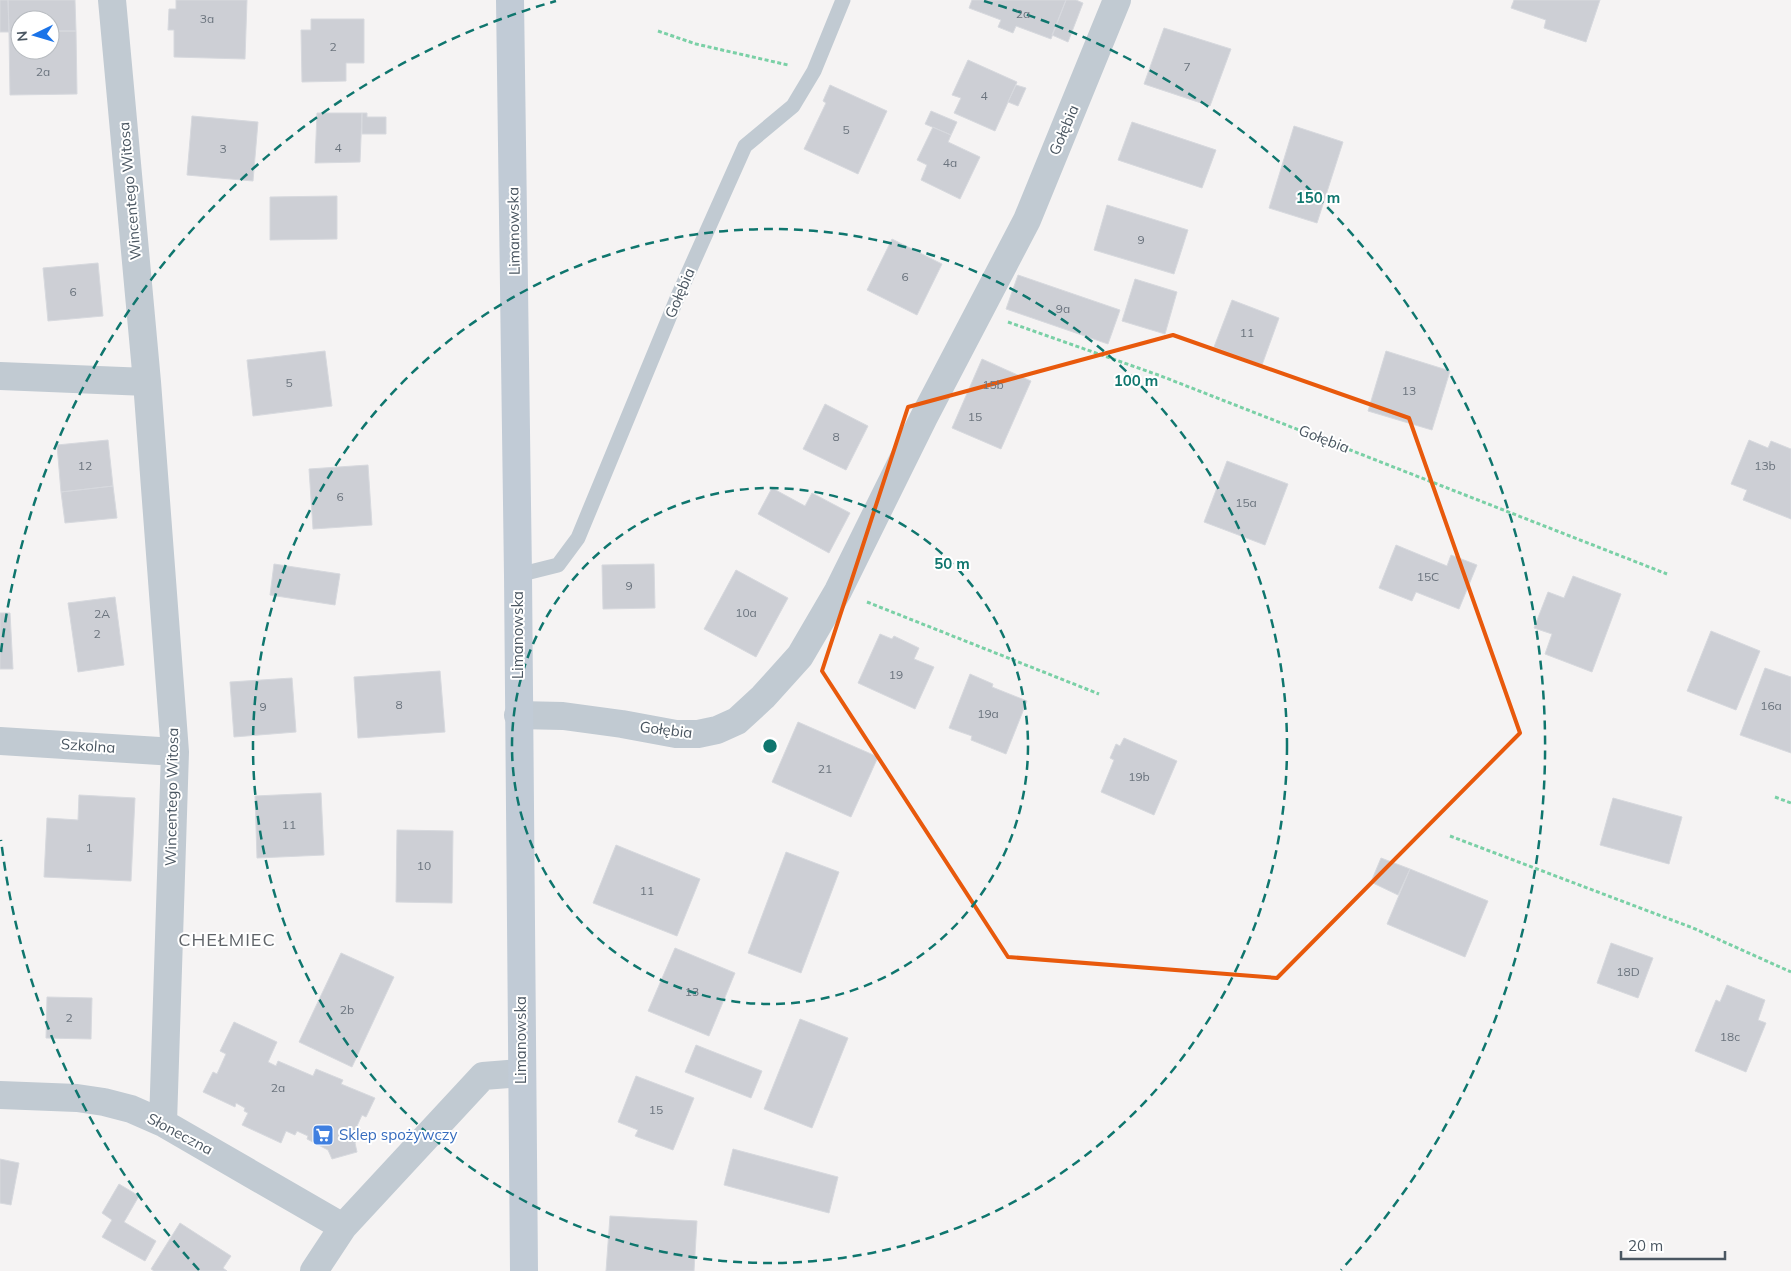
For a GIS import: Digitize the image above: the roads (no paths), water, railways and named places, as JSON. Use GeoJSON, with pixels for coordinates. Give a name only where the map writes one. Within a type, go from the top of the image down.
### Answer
{"type":"FeatureCollection","features":[{"type":"Feature","properties":{"kind":"main road","name":"Limanowska"},"geometry":{"type":"LineString","coordinates":[[510,0],[518,575],[524,1271]]}},
{"type":"Feature","properties":{"kind":"street","name":"Wincentego Witosa"},"geometry":{"type":"LineString","coordinates":[[112,0],[147,382],[175,752],[163,1123]]}},
{"type":"Feature","properties":{"kind":"street","name":"Gołębia"},"geometry":{"type":"LineString","coordinates":[[518,716],[563,716],[676,734],[698,734],[717,730],[737,721],[763,697],[800,656],[838,591],[919,426],[1027,220],[1117,0]]}},
{"type":"Feature","properties":{"kind":"street"},"geometry":{"type":"LineString","coordinates":[[0,376],[147,382]]}},
{"type":"Feature","properties":{"kind":"street","name":"Szkolna"},"geometry":{"type":"LineString","coordinates":[[0,741],[175,752]]}},
{"type":"Feature","properties":{"kind":"street"},"geometry":{"type":"LineString","coordinates":[[314,1271],[343,1227],[483,1076],[521,1073]]}},
{"type":"Feature","properties":{"kind":"street","name":"Słoneczna"},"geometry":{"type":"LineString","coordinates":[[0,1095],[77,1098],[131,1109],[163,1123],[343,1227]]}},
{"type":"Feature","properties":{"kind":"lane","name":"Gołębia"},"geometry":{"type":"LineString","coordinates":[[518,575],[558,565],[578,538],[678,296],[745,146],[793,106],[814,71],[843,0]]}},
{"type":"Feature","properties":{"kind":"place","name":"Sklep spożywczy"},"geometry":{"type":"Point","coordinates":[323,1135]}},
{"type":"Feature","properties":{"kind":"district","name":"CHEŁMIEC"},"geometry":{"type":"Point","coordinates":[227,940]}}]}
